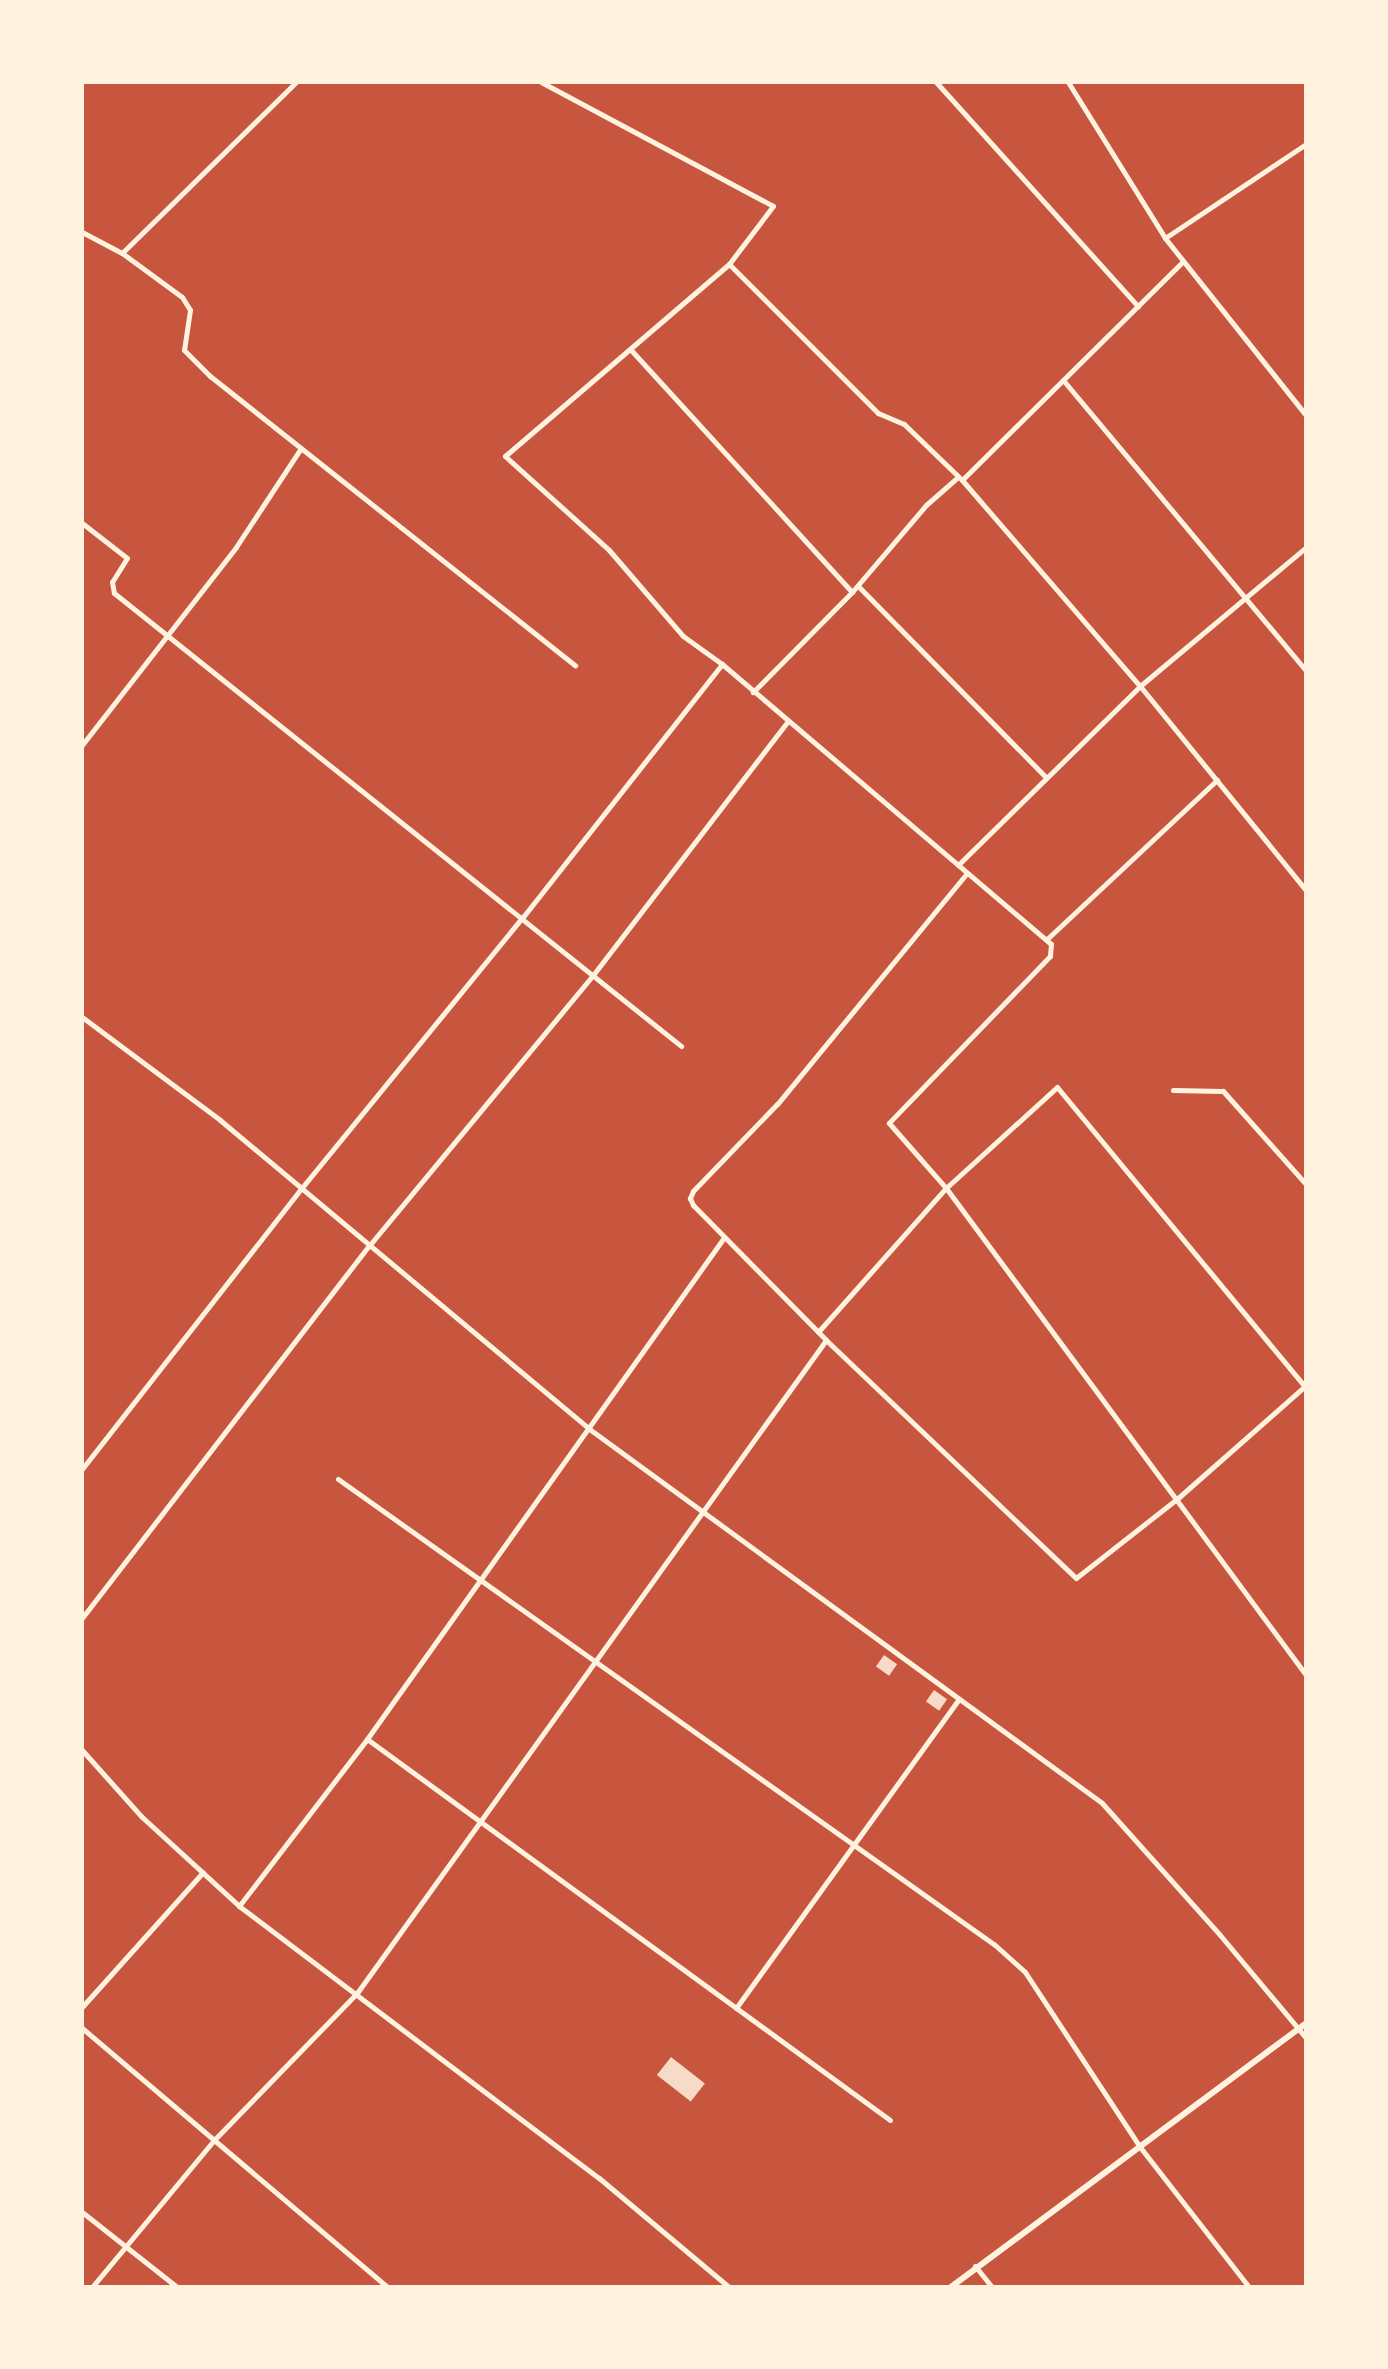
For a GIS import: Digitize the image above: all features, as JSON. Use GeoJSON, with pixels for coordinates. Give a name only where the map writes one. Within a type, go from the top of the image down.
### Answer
{"type":"FeatureCollection","features":[{"type":"Feature","properties":{"kind":"street"},"geometry":{"type":"LineString","coordinates":[[122,253],[296,82]]}},
{"type":"Feature","properties":{"kind":"street"},"geometry":{"type":"LineString","coordinates":[[541,82],[773,206],[729,264],[505,456],[609,550],[683,636],[722,664],[1051,944],[1050,956],[889,1123],[946,1188],[1306,1675]]}},
{"type":"Feature","properties":{"kind":"street"},"geometry":{"type":"LineString","coordinates":[[936,82],[1138,306]]}},
{"type":"Feature","properties":{"kind":"street"},"geometry":{"type":"LineString","coordinates":[[1068,82],[1165,238],[1306,415]]}},
{"type":"Feature","properties":{"kind":"street"},"geometry":{"type":"LineString","coordinates":[[1165,238],[1306,144]]}},
{"type":"Feature","properties":{"kind":"street"},"geometry":{"type":"LineString","coordinates":[[82,232],[122,253],[182,297],[190,310],[184,350],[210,376],[575,665]]}},
{"type":"Feature","properties":{"kind":"street"},"geometry":{"type":"LineString","coordinates":[[753,692],[858,586],[926,505],[960,479],[1183,261]]}},
{"type":"Feature","properties":{"kind":"street"},"geometry":{"type":"LineString","coordinates":[[729,264],[878,413],[904,424],[960,479],[1140,686],[1306,890]]}},
{"type":"Feature","properties":{"kind":"street"},"geometry":{"type":"LineString","coordinates":[[631,350],[852,592]]}},
{"type":"Feature","properties":{"kind":"street"},"geometry":{"type":"LineString","coordinates":[[1063,380],[1306,671]]}},
{"type":"Feature","properties":{"kind":"street"},"geometry":{"type":"LineString","coordinates":[[82,745],[236,547],[301,448]]}},
{"type":"Feature","properties":{"kind":"street"},"geometry":{"type":"LineString","coordinates":[[82,523],[127,558],[112,582],[114,593],[681,1046]]}},
{"type":"Feature","properties":{"kind":"street"},"geometry":{"type":"LineString","coordinates":[[958,865],[1140,686],[1306,547]]}},
{"type":"Feature","properties":{"kind":"street"},"geometry":{"type":"LineString","coordinates":[[858,586],[1045,777]]}},
{"type":"Feature","properties":{"kind":"street"},"geometry":{"type":"LineString","coordinates":[[82,1469],[300,1190],[523,917],[722,664]]}},
{"type":"Feature","properties":{"kind":"street"},"geometry":{"type":"LineString","coordinates":[[82,1618],[368,1247],[593,975],[787,722]]}},
{"type":"Feature","properties":{"kind":"street"},"geometry":{"type":"LineString","coordinates":[[1047,939],[1217,780]]}},
{"type":"Feature","properties":{"kind":"street"},"geometry":{"type":"LineString","coordinates":[[818,1332],[946,1188],[1057,1087],[1305,1386],[1178,1498],[1076,1578],[826,1340],[723,1239],[693,1205],[690,1198],[693,1191],[777,1104],[968,873]]}},
{"type":"Feature","properties":{"kind":"street"},"geometry":{"type":"LineString","coordinates":[[82,1017],[220,1120],[368,1247],[588,1428],[959,1699],[1025,1743],[1102,1803],[1306,2038]]}},
{"type":"Feature","properties":{"kind":"street"},"geometry":{"type":"LineString","coordinates":[[1173,1090],[1223,1091],[1306,1184]]}},
{"type":"Feature","properties":{"kind":"street"},"geometry":{"type":"LineString","coordinates":[[239,1906],[367,1739],[723,1239]]}},
{"type":"Feature","properties":{"kind":"street"},"geometry":{"type":"LineString","coordinates":[[92,2287],[215,2139],[357,1993],[701,1509],[826,1340]]}},
{"type":"Feature","properties":{"kind":"street"},"geometry":{"type":"LineString","coordinates":[[338,1479],[995,1945],[1025,1972],[1140,2147],[1249,2287]]}},
{"type":"Feature","properties":{"kind":"street"},"geometry":{"type":"LineString","coordinates":[[736,2008],[959,1699]]}},
{"type":"Feature","properties":{"kind":"street"},"geometry":{"type":"LineString","coordinates":[[367,1739],[890,2120]]}},
{"type":"Feature","properties":{"kind":"street"},"geometry":{"type":"LineString","coordinates":[[82,1750],[142,1817],[239,1906],[599,2178],[729,2287]]}},
{"type":"Feature","properties":{"kind":"street"},"geometry":{"type":"LineString","coordinates":[[82,2007],[203,1872]]}},
{"type":"Feature","properties":{"kind":"street"},"geometry":{"type":"LineString","coordinates":[[951,2287],[975,2266],[1306,2023]]}},
{"type":"Feature","properties":{"kind":"street"},"geometry":{"type":"LineString","coordinates":[[82,2028],[387,2287]]}},
{"type":"Feature","properties":{"kind":"street"},"geometry":{"type":"LineString","coordinates":[[82,2212],[177,2287]]}},
{"type":"Feature","properties":{"kind":"street"},"geometry":{"type":"LineString","coordinates":[[975,2266],[992,2287]]}},
{"type":"Feature","properties":{"kind":"building"},"geometry":{"type":"Polygon","coordinates":[[[884,1655],[897,1664],[889,1676],[876,1666],[884,1655]]]}},
{"type":"Feature","properties":{"kind":"building"},"geometry":{"type":"Polygon","coordinates":[[[934,1690],[947,1699],[939,1711],[926,1701],[934,1690]]]}},
{"type":"Feature","properties":{"kind":"building"},"geometry":{"type":"Polygon","coordinates":[[[671,2057],[705,2083],[691,2102],[657,2075],[671,2057]]]}}]}
